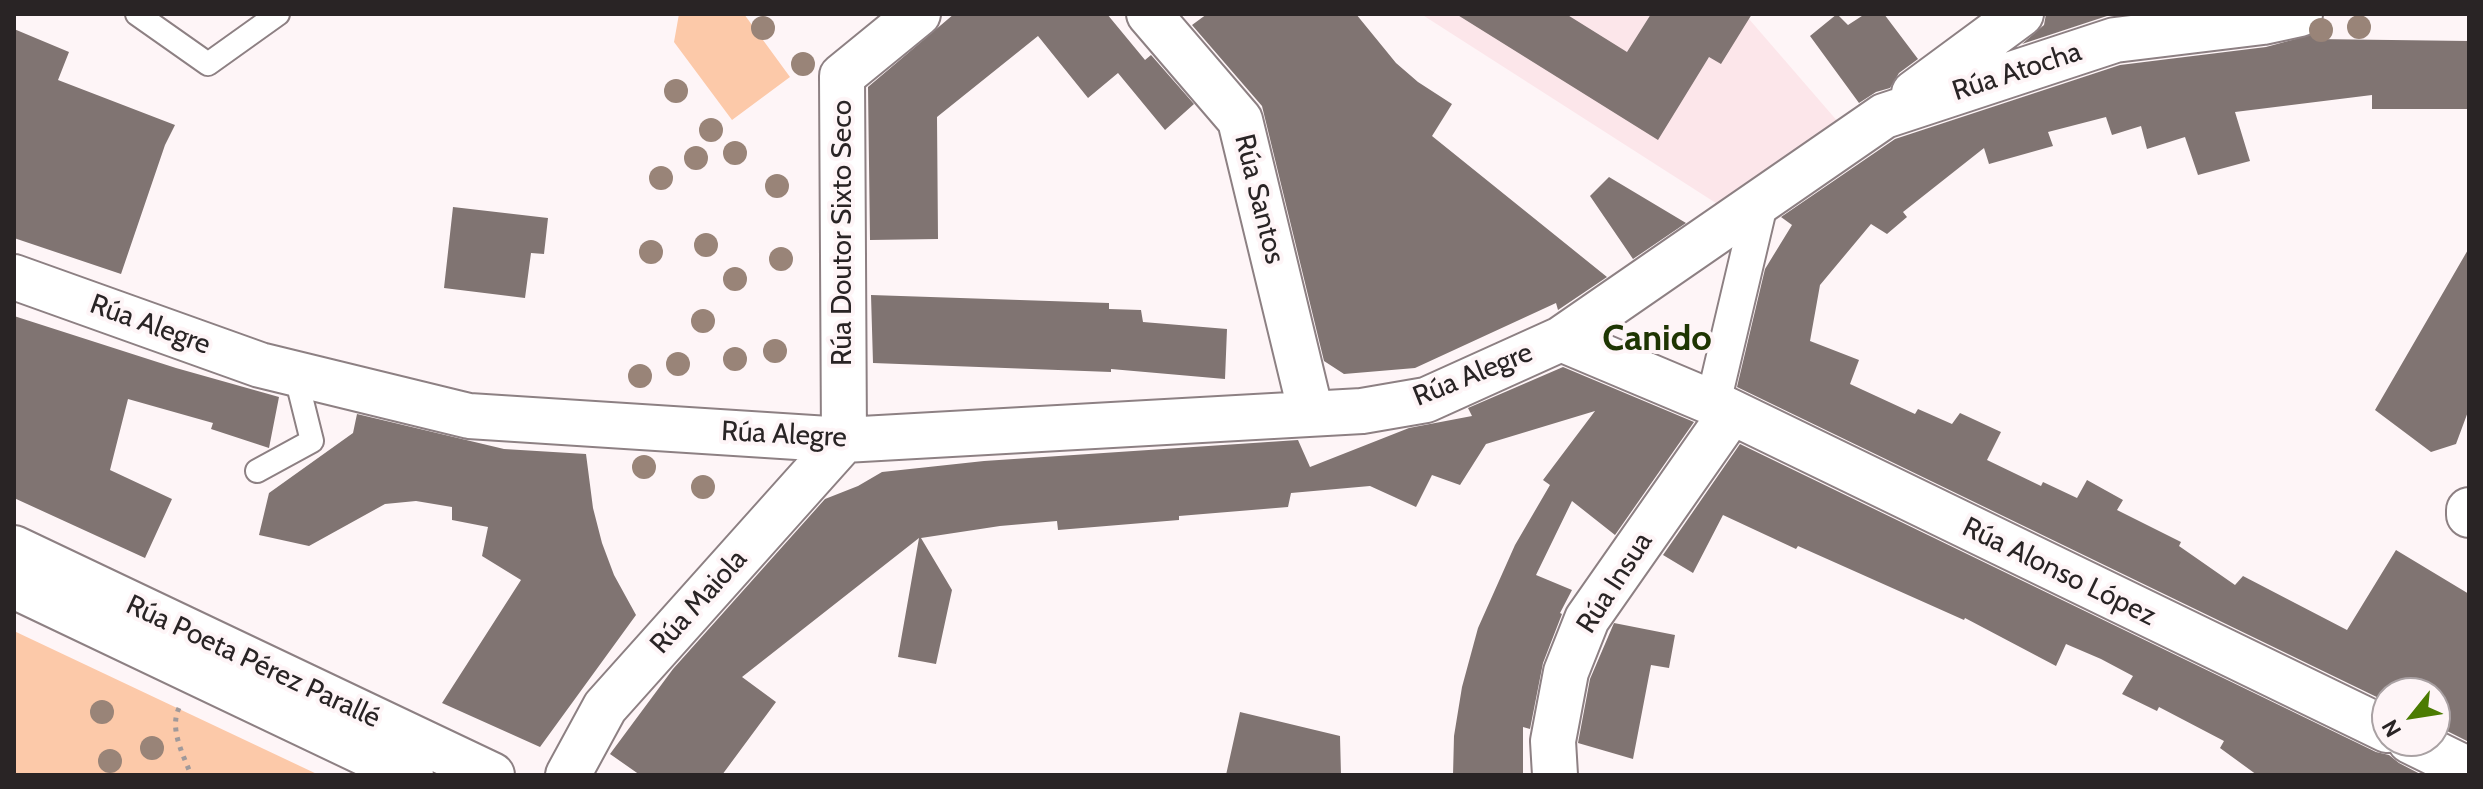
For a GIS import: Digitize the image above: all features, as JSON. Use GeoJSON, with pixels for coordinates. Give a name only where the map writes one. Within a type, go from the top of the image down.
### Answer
{"type":"FeatureCollection","features":[{"type":"Feature","properties":{"kind":"street","name":"Rúa Doutor Sixto Seco"},"geometry":{"type":"LineString","coordinates":[[844,440],[842,76],[918,14]]}},
{"type":"Feature","properties":{"kind":"street","name":"Rúa Santos"},"geometry":{"type":"LineString","coordinates":[[1149,14],[1240,120],[1311,413]]}},
{"type":"Feature","properties":{"kind":"street"},"geometry":{"type":"LineString","coordinates":[[1884,116],[2021,14]]}},
{"type":"Feature","properties":{"kind":"street","name":"Rúa Atocha"},"geometry":{"type":"LineString","coordinates":[[1761,200],[1884,116],[2115,40],[2263,22],[2300,14]]}},
{"type":"Feature","properties":{"kind":"street","name":"Rúa Alegre"},"geometry":{"type":"LineString","coordinates":[[14,277],[260,365],[469,416],[844,440],[1362,411],[1426,400],[1561,339],[1761,200]]}},
{"type":"Feature","properties":{"kind":"street"},"geometry":{"type":"LineString","coordinates":[[1722,408],[1761,200]]}},
{"type":"Feature","properties":{"kind":"street","name":"Rúa Alonso López"},"geometry":{"type":"LineString","coordinates":[[1561,339],[1722,408],[2371,722]]}},
{"type":"Feature","properties":{"kind":"street","name":"Rúa Insua"},"geometry":{"type":"LineString","coordinates":[[1555,775],[1553,741],[1566,672],[1587,619],[1722,408]]}},
{"type":"Feature","properties":{"kind":"street","name":"Rúa Maiola"},"geometry":{"type":"LineString","coordinates":[[568,775],[605,707],[844,440]]}},
{"type":"Feature","properties":{"kind":"street","name":"Rúa Poeta Pérez Parallé"},"geometry":{"type":"LineString","coordinates":[[14,548],[492,775]]}},
{"type":"Feature","properties":{"kind":"street","name":"Rúa Poeta Pérez Parallé"},"geometry":{"type":"LineString","coordinates":[[14,586],[411,775]]}},
{"type":"Feature","properties":{"kind":"street"},"geometry":{"type":"LineString","coordinates":[[2443,757],[2469,770]]}},
{"type":"Feature","properties":{"kind":"lane"},"geometry":{"type":"LineString","coordinates":[[137,14],[208,64],[278,14]]}},
{"type":"Feature","properties":{"kind":"lane"},"geometry":{"type":"LineString","coordinates":[[257,471],[312,441],[295,373]]}},
{"type":"Feature","properties":{"kind":"path"},"geometry":{"type":"LineString","coordinates":[[191,775],[174,719],[197,673]]}},
{"type":"Feature","properties":{"kind":"shaded area"},"geometry":{"type":"Polygon","coordinates":[[[679,14],[744,14],[790,77],[732,120],[674,42],[679,14]]]}},
{"type":"Feature","properties":{"kind":"shaded area"},"geometry":{"type":"Polygon","coordinates":[[[1421,14],[1741,14],[1749,19],[1839,123],[1719,205],[1421,14]]]}},
{"type":"Feature","properties":{"kind":"shaded area"},"geometry":{"type":"Polygon","coordinates":[[[14,631],[319,775],[14,775],[14,631]]]}},
{"type":"Feature","properties":{"kind":"building"},"geometry":{"type":"Polygon","coordinates":[[[954,14],[1107,14],[1145,60],[1151,55],[1194,104],[1165,130],[1118,73],[1088,98],[1038,36],[937,117],[938,239],[870,240],[868,87],[954,14]]]}},
{"type":"Feature","properties":{"kind":"building"},"geometry":{"type":"Polygon","coordinates":[[[1207,14],[1356,14],[1396,63],[1452,104],[1432,136],[1607,277],[1558,310],[1556,303],[1415,368],[1344,374],[1324,361],[1262,106],[1192,25],[1207,14]]]}},
{"type":"Feature","properties":{"kind":"building"},"geometry":{"type":"Polygon","coordinates":[[[1456,14],[1566,14],[1627,52],[1651,14],[1752,14],[1721,64],[1709,57],[1658,140],[1456,14]]]}},
{"type":"Feature","properties":{"kind":"building"},"geometry":{"type":"Polygon","coordinates":[[[1837,14],[1848,25],[1865,14],[1884,14],[1918,59],[1899,73],[1890,88],[1876,92],[1859,103],[1810,36],[1837,14]]]}},
{"type":"Feature","properties":{"kind":"building"},"geometry":{"type":"Polygon","coordinates":[[[2046,14],[2122,14],[2022,44],[2044,25],[2046,14]]]}},
{"type":"Feature","properties":{"kind":"building"},"geometry":{"type":"Polygon","coordinates":[[[14,29],[69,52],[58,80],[175,125],[165,145],[121,274],[14,238],[14,29]]]}},
{"type":"Feature","properties":{"kind":"building"},"geometry":{"type":"Polygon","coordinates":[[[2314,34],[2314,39],[2469,41],[2469,109],[2372,109],[2372,95],[2235,112],[2250,161],[2198,175],[2185,137],[2147,149],[2141,126],[2112,135],[2106,117],[2048,132],[2053,146],[1989,164],[1984,148],[1903,212],[1907,217],[1887,234],[1871,224],[1820,285],[1810,341],[1859,360],[1850,384],[1915,414],[1918,409],[1952,424],[1960,413],[2001,432],[1987,460],[2041,486],[2043,482],[2077,498],[2087,480],[2123,500],[2117,510],[2181,542],[2179,546],[2235,585],[2243,576],[2347,630],[2396,550],[2469,594],[2469,742],[2451,733],[2451,677],[2371,677],[2371,694],[1737,387],[1765,269],[1792,225],[1781,217],[1895,139],[2120,65],[2266,47],[2314,34]]]}},
{"type":"Feature","properties":{"kind":"building"},"geometry":{"type":"Polygon","coordinates":[[[1609,177],[1686,223],[1633,259],[1590,196],[1609,177]]]}},
{"type":"Feature","properties":{"kind":"building"},"geometry":{"type":"Polygon","coordinates":[[[453,207],[548,218],[544,254],[531,253],[525,298],[444,288],[453,207]]]}},
{"type":"Feature","properties":{"kind":"building"},"geometry":{"type":"Polygon","coordinates":[[[2469,248],[2469,409],[2456,444],[2431,452],[2375,410],[2469,248]]]}},
{"type":"Feature","properties":{"kind":"building"},"geometry":{"type":"Polygon","coordinates":[[[871,295],[1109,303],[1109,309],[1141,310],[1143,322],[1227,329],[1225,379],[1111,369],[1111,372],[873,363],[871,295]]]}},
{"type":"Feature","properties":{"kind":"building"},"geometry":{"type":"Polygon","coordinates":[[[14,316],[279,397],[269,448],[211,429],[213,423],[128,399],[110,470],[172,499],[145,558],[14,498],[14,316]]]}},
{"type":"Feature","properties":{"kind":"building"},"geometry":{"type":"Polygon","coordinates":[[[1563,367],[1694,422],[1615,535],[1572,501],[1536,575],[1572,590],[1560,613],[1543,663],[1530,729],[1523,727],[1523,775],[1453,775],[1454,736],[1462,687],[1478,628],[1515,545],[1550,485],[1543,480],[1595,411],[1486,444],[1460,485],[1432,475],[1416,507],[1370,486],[1291,493],[1288,507],[1179,516],[1179,520],[1058,530],[1057,521],[921,538],[952,590],[936,664],[898,657],[919,538],[742,677],[776,702],[722,775],[640,775],[610,754],[673,669],[825,499],[882,472],[984,461],[1298,440],[1310,467],[1409,428],[1472,416],[1468,408],[1563,367]]]}},
{"type":"Feature","properties":{"kind":"building"},"geometry":{"type":"Polygon","coordinates":[[[357,414],[504,449],[586,454],[593,508],[602,543],[614,575],[636,615],[540,747],[442,703],[521,580],[482,556],[488,527],[452,520],[452,507],[416,501],[385,504],[309,546],[259,535],[269,493],[353,433],[357,414]]]}},
{"type":"Feature","properties":{"kind":"building"},"geometry":{"type":"Polygon","coordinates":[[[1740,444],[2371,750],[2371,757],[2392,757],[2422,775],[2257,775],[2220,748],[2224,741],[2159,707],[2157,711],[2122,694],[2133,676],[2101,659],[2066,644],[2056,666],[1965,618],[1798,546],[1796,549],[1723,515],[1693,573],[1663,555],[1740,444]]]}},
{"type":"Feature","properties":{"kind":"building"},"geometry":{"type":"Polygon","coordinates":[[[1614,623],[1675,635],[1669,668],[1651,665],[1633,759],[1578,743],[1590,679],[1614,623]]]}},
{"type":"Feature","properties":{"kind":"building"},"geometry":{"type":"Polygon","coordinates":[[[1240,712],[1340,736],[1341,775],[1226,775],[1240,712]]]}},
{"type":"Feature","properties":{"kind":"district","name":"Canido"},"geometry":{"type":"Point","coordinates":[1657,339]}}]}
